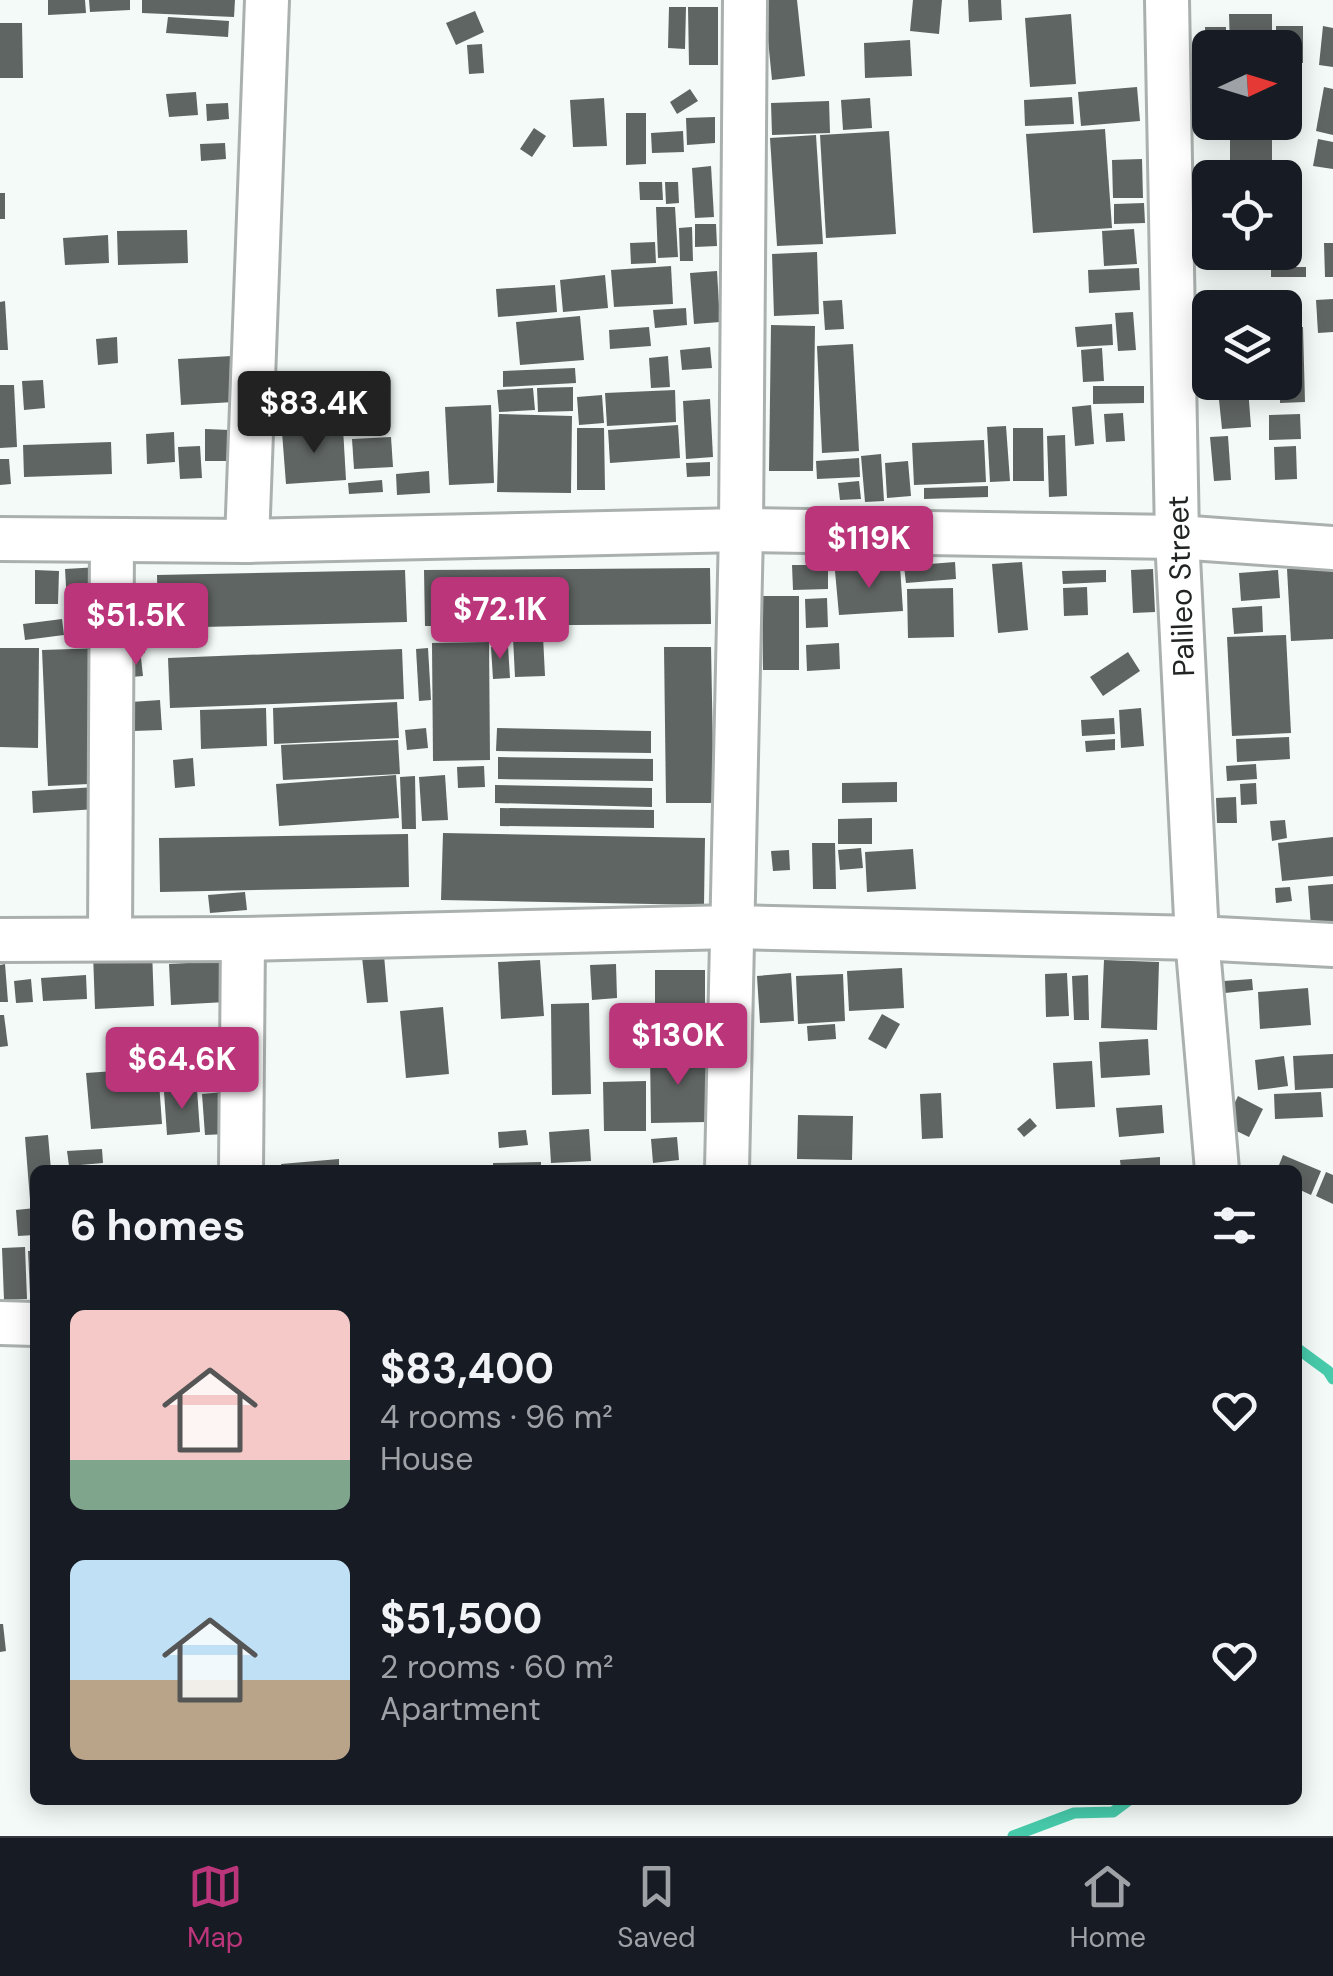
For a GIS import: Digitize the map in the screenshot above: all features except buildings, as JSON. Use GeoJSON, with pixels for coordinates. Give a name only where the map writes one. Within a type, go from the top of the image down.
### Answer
{"type":"FeatureCollection","features":[{"type":"Feature","properties":{"kind":"street"},"geometry":{"type":"LineString","coordinates":[[247,541],[267,0]]}},
{"type":"Feature","properties":{"kind":"street"},"geometry":{"type":"LineString","coordinates":[[727,1165],[741,530],[745,0]]}},
{"type":"Feature","properties":{"kind":"street","name":"Palileo Street"},"geometry":{"type":"LineString","coordinates":[[1167,0],[1177,537],[1198,938],[1217,1165]]}},
{"type":"Feature","properties":{"kind":"street"},"geometry":{"type":"LineString","coordinates":[[0,540],[247,541],[741,530],[1177,537],[1333,548]]}},
{"type":"Feature","properties":{"kind":"street"},"geometry":{"type":"LineString","coordinates":[[110,938],[112,541]]}},
{"type":"Feature","properties":{"kind":"street"},"geometry":{"type":"LineString","coordinates":[[0,940],[243,939],[731,927],[1333,944]]}},
{"type":"Feature","properties":{"kind":"street"},"geometry":{"type":"LineString","coordinates":[[240,1165],[243,939]]}},
{"type":"Feature","properties":{"kind":"street"},"geometry":{"type":"LineString","coordinates":[[0,1323],[30,1324]]}},
{"type":"Feature","properties":{"kind":"waterway"},"geometry":{"type":"LineString","coordinates":[[1302,1352],[1333,1379]]}},
{"type":"Feature","properties":{"kind":"waterway"},"geometry":{"type":"LineString","coordinates":[[1013,1836],[1074,1813],[1113,1812],[1122,1805]]}}]}
